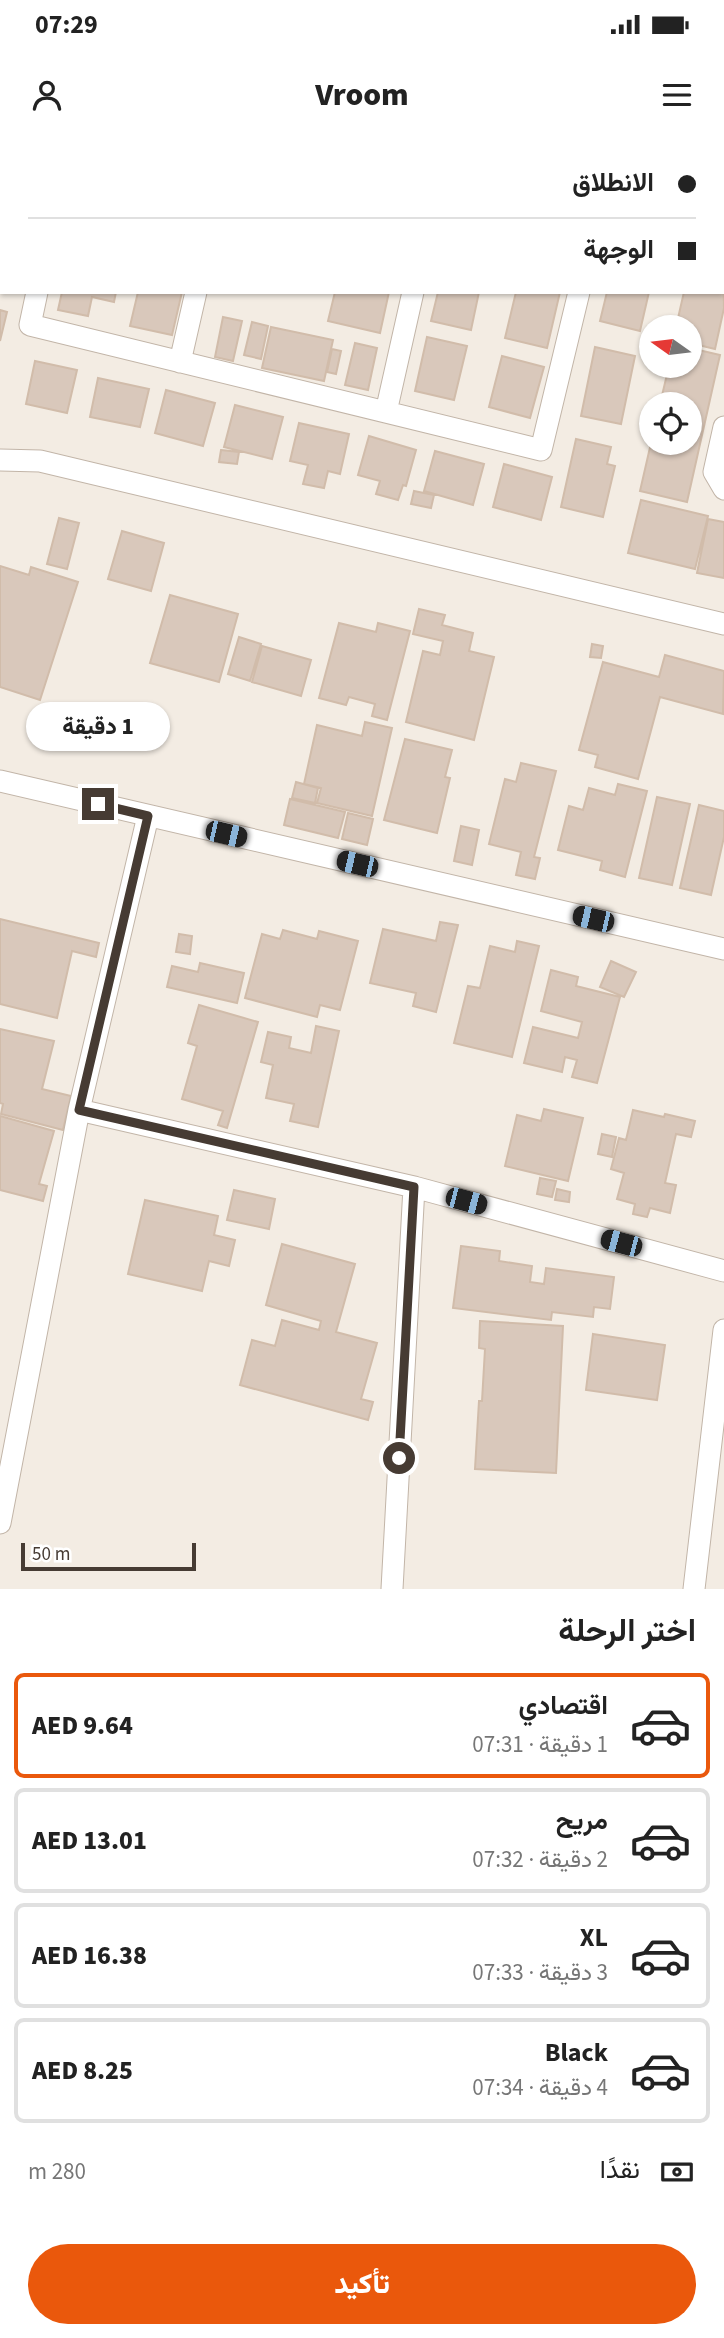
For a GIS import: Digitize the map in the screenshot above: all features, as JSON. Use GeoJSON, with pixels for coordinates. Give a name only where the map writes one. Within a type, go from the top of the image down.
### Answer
{"type":"FeatureCollection","features":[{"type":"Feature","properties":{"kind":"street"},"geometry":{"type":"LineString","coordinates":[[37,294],[30,325],[541,450],[579,294]]}},
{"type":"Feature","properties":{"kind":"street"},"geometry":{"type":"LineString","coordinates":[[180,362],[196,294]]}},
{"type":"Feature","properties":{"kind":"street"},"geometry":{"type":"LineString","coordinates":[[386,412],[413,294]]}},
{"type":"Feature","properties":{"kind":"street"},"geometry":{"type":"LineString","coordinates":[[724,427],[714,472],[724,489]]}},
{"type":"Feature","properties":{"kind":"street"},"geometry":{"type":"LineString","coordinates":[[0,460],[40,461],[724,624]]}},
{"type":"Feature","properties":{"kind":"street"},"geometry":{"type":"LineString","coordinates":[[0,781],[724,950]]}},
{"type":"Feature","properties":{"kind":"street"},"geometry":{"type":"LineString","coordinates":[[0,1523],[79,1110],[148,816]]}},
{"type":"Feature","properties":{"kind":"street"},"geometry":{"type":"LineString","coordinates":[[79,1110],[414,1187],[724,1271]]}},
{"type":"Feature","properties":{"kind":"street"},"geometry":{"type":"LineString","coordinates":[[392,1589],[414,1187]]}},
{"type":"Feature","properties":{"kind":"street"},"geometry":{"type":"LineString","coordinates":[[694,1589],[724,1330]]}},
{"type":"Feature","properties":{"kind":"building"},"geometry":{"type":"Polygon","coordinates":[[[62,294],[116,294],[114,302],[92,297],[88,316],[58,310],[62,294]]]}},
{"type":"Feature","properties":{"kind":"building"},"geometry":{"type":"Polygon","coordinates":[[[138,294],[182,294],[172,335],[130,326],[138,294]]]}},
{"type":"Feature","properties":{"kind":"building"},"geometry":{"type":"Polygon","coordinates":[[[335,294],[389,294],[380,333],[328,321],[335,294]]]}},
{"type":"Feature","properties":{"kind":"building"},"geometry":{"type":"Polygon","coordinates":[[[438,294],[479,294],[471,330],[431,321],[438,294]]]}},
{"type":"Feature","properties":{"kind":"building"},"geometry":{"type":"Polygon","coordinates":[[[516,294],[560,294],[547,348],[505,338],[516,294]]]}},
{"type":"Feature","properties":{"kind":"building"},"geometry":{"type":"Polygon","coordinates":[[[607,294],[649,294],[644,315],[639,315],[639,331],[600,321],[607,294]]]}},
{"type":"Feature","properties":{"kind":"building"},"geometry":{"type":"Polygon","coordinates":[[[684,294],[724,294],[724,308],[715,349],[702,346],[702,315],[679,315],[684,294]]]}},
{"type":"Feature","properties":{"kind":"building"},"geometry":{"type":"Polygon","coordinates":[[[0,310],[7,312],[0,341],[0,310]]]}},
{"type":"Feature","properties":{"kind":"building"},"geometry":{"type":"Polygon","coordinates":[[[223,317],[242,321],[233,361],[215,357],[223,317]]]}},
{"type":"Feature","properties":{"kind":"building"},"geometry":{"type":"Polygon","coordinates":[[[252,322],[268,326],[261,359],[244,355],[252,322]]]}},
{"type":"Feature","properties":{"kind":"building"},"geometry":{"type":"Polygon","coordinates":[[[271,327],[333,340],[324,381],[262,368],[271,327]]]}},
{"type":"Feature","properties":{"kind":"building"},"geometry":{"type":"Polygon","coordinates":[[[427,337],[467,346],[454,400],[415,391],[427,337]]]}},
{"type":"Feature","properties":{"kind":"building"},"geometry":{"type":"Polygon","coordinates":[[[355,343],[377,348],[368,390],[345,385],[355,343]]]}},
{"type":"Feature","properties":{"kind":"building"},"geometry":{"type":"Polygon","coordinates":[[[595,347],[635,356],[621,424],[581,416],[595,347]]]}},
{"type":"Feature","properties":{"kind":"building"},"geometry":{"type":"Polygon","coordinates":[[[332,349],[341,351],[336,374],[327,372],[332,349]]]}},
{"type":"Feature","properties":{"kind":"building"},"geometry":{"type":"Polygon","coordinates":[[[702,351],[720,355],[702,435],[702,392],[663,392],[666,378],[702,378],[702,351]]]}},
{"type":"Feature","properties":{"kind":"building"},"geometry":{"type":"Polygon","coordinates":[[[502,356],[544,367],[530,418],[489,407],[502,356]]]}},
{"type":"Feature","properties":{"kind":"building"},"geometry":{"type":"Polygon","coordinates":[[[35,361],[77,370],[67,413],[26,404],[35,361]]]}},
{"type":"Feature","properties":{"kind":"building"},"geometry":{"type":"Polygon","coordinates":[[[98,378],[149,389],[140,427],[90,417],[98,378]]]}},
{"type":"Feature","properties":{"kind":"building"},"geometry":{"type":"Polygon","coordinates":[[[166,390],[215,403],[203,446],[155,433],[166,390]]]}},
{"type":"Feature","properties":{"kind":"building"},"geometry":{"type":"Polygon","coordinates":[[[235,405],[283,417],[272,459],[224,447],[235,405]]]}},
{"type":"Feature","properties":{"kind":"building"},"geometry":{"type":"Polygon","coordinates":[[[299,423],[349,434],[340,474],[328,471],[324,488],[303,484],[308,465],[290,461],[299,423]]]}},
{"type":"Feature","properties":{"kind":"building"},"geometry":{"type":"Polygon","coordinates":[[[369,436],[416,450],[406,486],[403,485],[398,500],[376,494],[380,481],[358,475],[369,436]]]}},
{"type":"Feature","properties":{"kind":"building"},"geometry":{"type":"Polygon","coordinates":[[[576,439],[611,447],[607,464],[615,466],[603,517],[561,507],[576,439]]]}},
{"type":"Feature","properties":{"kind":"building"},"geometry":{"type":"Polygon","coordinates":[[[221,450],[239,452],[237,464],[219,462],[221,450]]]}},
{"type":"Feature","properties":{"kind":"building"},"geometry":{"type":"Polygon","coordinates":[[[435,451],[484,464],[473,505],[424,491],[435,451]]]}},
{"type":"Feature","properties":{"kind":"building"},"geometry":{"type":"Polygon","coordinates":[[[648,455],[698,455],[687,502],[640,491],[648,455]]]}},
{"type":"Feature","properties":{"kind":"building"},"geometry":{"type":"Polygon","coordinates":[[[504,464],[552,477],[541,520],[493,507],[504,464]]]}},
{"type":"Feature","properties":{"kind":"building"},"geometry":{"type":"Polygon","coordinates":[[[414,491],[434,495],[431,508],[411,504],[414,491]]]}},
{"type":"Feature","properties":{"kind":"building"},"geometry":{"type":"Polygon","coordinates":[[[641,500],[708,516],[695,569],[628,553],[641,500]]]}},
{"type":"Feature","properties":{"kind":"building"},"geometry":{"type":"Polygon","coordinates":[[[59,518],[79,523],[67,569],[47,564],[59,518]]]}},
{"type":"Feature","properties":{"kind":"building"},"geometry":{"type":"Polygon","coordinates":[[[708,519],[724,522],[724,578],[697,573],[708,519]]]}},
{"type":"Feature","properties":{"kind":"building"},"geometry":{"type":"Polygon","coordinates":[[[122,531],[164,543],[151,591],[108,579],[122,531]]]}},
{"type":"Feature","properties":{"kind":"building"},"geometry":{"type":"Polygon","coordinates":[[[0,566],[29,575],[31,567],[78,582],[40,700],[0,687],[0,566]]]}},
{"type":"Feature","properties":{"kind":"building"},"geometry":{"type":"Polygon","coordinates":[[[170,595],[238,614],[219,682],[150,663],[170,595]]]}},
{"type":"Feature","properties":{"kind":"building"},"geometry":{"type":"Polygon","coordinates":[[[419,609],[445,615],[442,625],[473,633],[469,651],[494,657],[474,740],[406,722],[423,651],[440,655],[443,641],[413,634],[419,609]]]}},
{"type":"Feature","properties":{"kind":"building"},"geometry":{"type":"Polygon","coordinates":[[[339,623],[376,632],[378,623],[410,631],[387,720],[372,716],[375,704],[349,697],[346,705],[319,698],[339,623]]]}},
{"type":"Feature","properties":{"kind":"building"},"geometry":{"type":"Polygon","coordinates":[[[239,637],[261,644],[250,681],[228,674],[239,637]]]}},
{"type":"Feature","properties":{"kind":"building"},"geometry":{"type":"Polygon","coordinates":[[[592,644],[603,646],[601,658],[590,657],[592,644]]]}},
{"type":"Feature","properties":{"kind":"building"},"geometry":{"type":"Polygon","coordinates":[[[262,646],[311,660],[301,696],[252,682],[262,646]]]}},
{"type":"Feature","properties":{"kind":"building"},"geometry":{"type":"Polygon","coordinates":[[[665,655],[724,671],[723,714],[660,697],[638,779],[595,767],[598,755],[579,750],[603,662],[659,677],[665,655]]]}},
{"type":"Feature","properties":{"kind":"building"},"geometry":{"type":"Polygon","coordinates":[[[365,722],[392,728],[372,816],[317,803],[321,788],[304,784],[317,725],[362,736],[365,722]]]}},
{"type":"Feature","properties":{"kind":"building"},"geometry":{"type":"Polygon","coordinates":[[[405,739],[452,750],[445,777],[450,778],[437,833],[384,820],[405,739]]]}},
{"type":"Feature","properties":{"kind":"building"},"geometry":{"type":"Polygon","coordinates":[[[521,763],[556,771],[534,857],[540,858],[535,879],[516,875],[521,852],[489,844],[505,779],[516,782],[521,763]]]}},
{"type":"Feature","properties":{"kind":"building"},"geometry":{"type":"Polygon","coordinates":[[[296,782],[318,788],[315,803],[292,798],[296,782]]]}},
{"type":"Feature","properties":{"kind":"building"},"geometry":{"type":"Polygon","coordinates":[[[618,784],[647,791],[625,877],[600,870],[602,861],[558,850],[569,806],[583,810],[589,788],[615,795],[618,784]]]}},
{"type":"Feature","properties":{"kind":"building"},"geometry":{"type":"Polygon","coordinates":[[[657,797],[690,804],[672,885],[639,878],[657,797]]]}},
{"type":"Feature","properties":{"kind":"building"},"geometry":{"type":"Polygon","coordinates":[[[290,799],[345,812],[338,838],[284,825],[290,799]]]}},
{"type":"Feature","properties":{"kind":"building"},"geometry":{"type":"Polygon","coordinates":[[[699,805],[724,811],[724,837],[711,895],[680,888],[699,805]]]}},
{"type":"Feature","properties":{"kind":"building"},"geometry":{"type":"Polygon","coordinates":[[[348,813],[373,819],[367,845],[342,839],[348,813]]]}},
{"type":"Feature","properties":{"kind":"building"},"geometry":{"type":"Polygon","coordinates":[[[461,826],[479,830],[472,865],[454,861],[461,826]]]}},
{"type":"Feature","properties":{"kind":"building"},"geometry":{"type":"Polygon","coordinates":[[[0,919],[99,943],[96,957],[72,951],[57,1018],[0,1004],[0,919]]]}},
{"type":"Feature","properties":{"kind":"building"},"geometry":{"type":"Polygon","coordinates":[[[440,922],[458,925],[436,1012],[413,1006],[416,993],[370,983],[383,929],[436,941],[440,922]]]}},
{"type":"Feature","properties":{"kind":"building"},"geometry":{"type":"Polygon","coordinates":[[[283,930],[317,939],[319,931],[358,941],[340,1010],[320,1005],[317,1017],[245,998],[262,934],[280,939],[283,930]]]}},
{"type":"Feature","properties":{"kind":"building"},"geometry":{"type":"Polygon","coordinates":[[[179,934],[192,936],[190,954],[176,952],[179,934]]]}},
{"type":"Feature","properties":{"kind":"building"},"geometry":{"type":"Polygon","coordinates":[[[517,941],[539,946],[512,1057],[454,1043],[468,986],[480,988],[490,946],[515,952],[517,941]]]}},
{"type":"Feature","properties":{"kind":"building"},"geometry":{"type":"Polygon","coordinates":[[[611,961],[636,972],[624,997],[600,987],[611,961]]]}},
{"type":"Feature","properties":{"kind":"building"},"geometry":{"type":"Polygon","coordinates":[[[200,963],[244,973],[237,1003],[167,987],[172,966],[198,972],[200,963]]]}},
{"type":"Feature","properties":{"kind":"building"},"geometry":{"type":"Polygon","coordinates":[[[551,970],[578,977],[576,986],[620,997],[597,1083],[572,1077],[577,1060],[565,1057],[562,1072],[524,1063],[533,1027],[578,1038],[582,1022],[541,1011],[551,970]]]}},
{"type":"Feature","properties":{"kind":"building"},"geometry":{"type":"Polygon","coordinates":[[[199,1005],[258,1022],[227,1128],[218,1125],[223,1111],[182,1099],[197,1046],[188,1043],[199,1005]]]}},
{"type":"Feature","properties":{"kind":"building"},"geometry":{"type":"Polygon","coordinates":[[[316,1026],[339,1031],[318,1127],[290,1121],[294,1104],[266,1098],[273,1065],[261,1062],[268,1032],[291,1037],[289,1048],[311,1053],[316,1026]]]}},
{"type":"Feature","properties":{"kind":"building"},"geometry":{"type":"Polygon","coordinates":[[[0,1029],[54,1041],[42,1089],[71,1096],[63,1130],[1,1114],[3,1104],[0,1103],[0,1029]]]}},
{"type":"Feature","properties":{"kind":"building"},"geometry":{"type":"Polygon","coordinates":[[[544,1109],[583,1118],[568,1181],[505,1166],[517,1115],[541,1121],[544,1109]]]}},
{"type":"Feature","properties":{"kind":"building"},"geometry":{"type":"Polygon","coordinates":[[[633,1110],[695,1121],[691,1137],[676,1134],[665,1183],[676,1185],[670,1213],[650,1208],[647,1217],[633,1214],[635,1204],[617,1199],[624,1173],[611,1169],[619,1138],[626,1140],[633,1110]]]}},
{"type":"Feature","properties":{"kind":"building"},"geometry":{"type":"Polygon","coordinates":[[[0,1116],[54,1131],[39,1184],[47,1186],[43,1201],[0,1190],[0,1116]]]}},
{"type":"Feature","properties":{"kind":"building"},"geometry":{"type":"Polygon","coordinates":[[[602,1134],[616,1137],[612,1157],[598,1154],[602,1134]]]}},
{"type":"Feature","properties":{"kind":"building"},"geometry":{"type":"Polygon","coordinates":[[[540,1178],[556,1181],[552,1197],[537,1194],[540,1178]]]}},
{"type":"Feature","properties":{"kind":"building"},"geometry":{"type":"Polygon","coordinates":[[[557,1189],[570,1192],[569,1202],[555,1200],[557,1189]]]}},
{"type":"Feature","properties":{"kind":"building"},"geometry":{"type":"Polygon","coordinates":[[[234,1190],[275,1199],[269,1229],[227,1220],[234,1190]]]}},
{"type":"Feature","properties":{"kind":"building"},"geometry":{"type":"Polygon","coordinates":[[[145,1200],[218,1216],[214,1235],[235,1240],[229,1266],[209,1261],[202,1291],[128,1274],[145,1200]]]}},
{"type":"Feature","properties":{"kind":"building"},"geometry":{"type":"Polygon","coordinates":[[[282,1244],[355,1264],[336,1332],[377,1343],[361,1399],[373,1402],[368,1420],[240,1385],[252,1340],[275,1346],[282,1320],[319,1330],[321,1321],[266,1305],[282,1244]]]}},
{"type":"Feature","properties":{"kind":"building"},"geometry":{"type":"Polygon","coordinates":[[[461,1246],[500,1251],[499,1261],[532,1266],[530,1282],[544,1284],[546,1268],[614,1277],[610,1309],[594,1307],[593,1317],[552,1312],[551,1320],[453,1308],[461,1246]]]}},
{"type":"Feature","properties":{"kind":"building"},"geometry":{"type":"Polygon","coordinates":[[[480,1321],[563,1326],[556,1473],[475,1469],[485,1349],[479,1348],[480,1321]]]}},
{"type":"Feature","properties":{"kind":"building"},"geometry":{"type":"Polygon","coordinates":[[[593,1334],[665,1345],[657,1400],[586,1390],[593,1334]]]}},
{"type":"Feature","properties":{"kind":"route"},"geometry":{"type":"LineString","coordinates":[[98,804],[148,816],[79,1110],[414,1187],[399,1458]]}}]}
